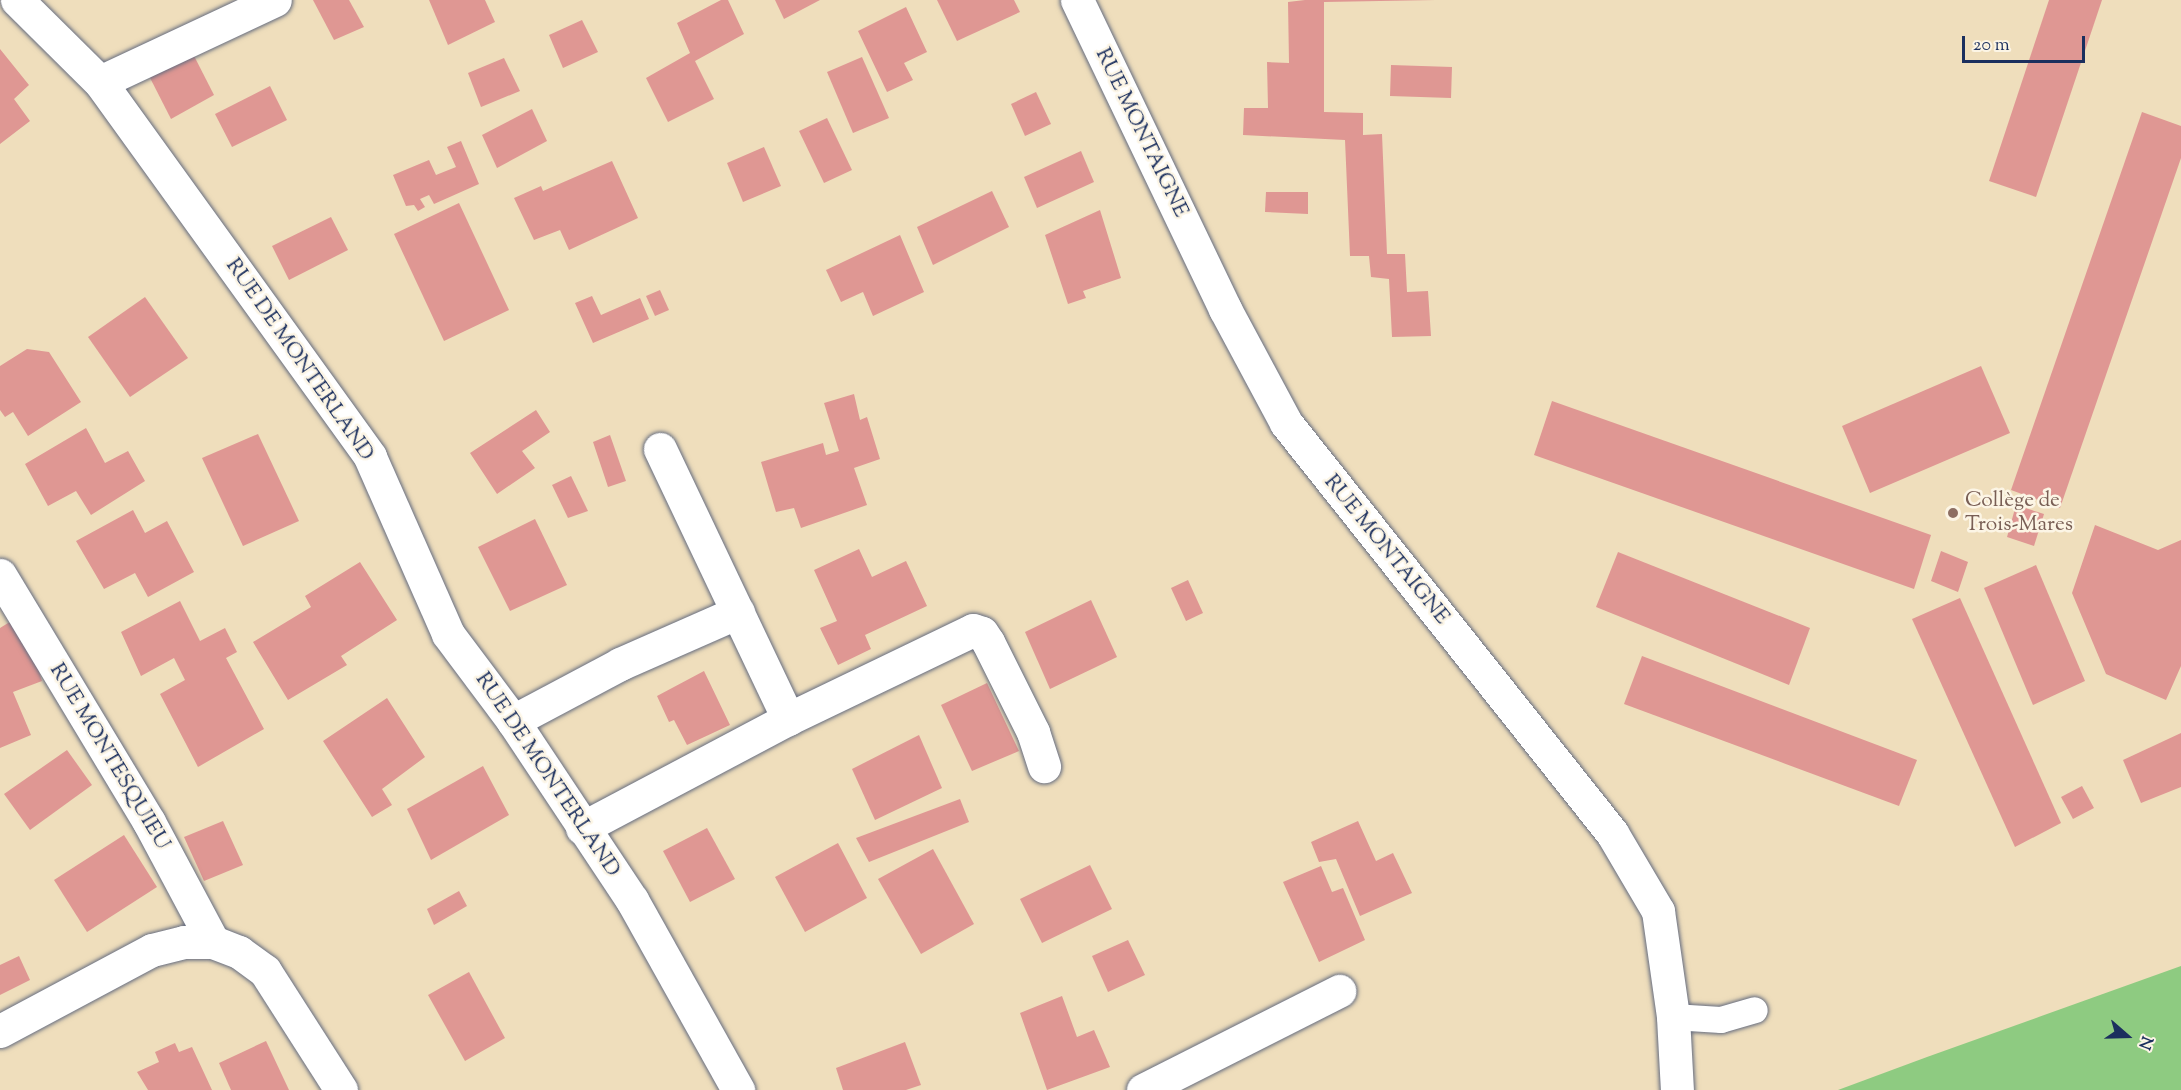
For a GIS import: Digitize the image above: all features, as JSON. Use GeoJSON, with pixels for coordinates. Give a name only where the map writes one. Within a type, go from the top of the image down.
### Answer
{"type":"FeatureCollection","features":[{"type":"Feature","properties":{"kind":"street","name":"RUE DE MONTERLAND"},"geometry":{"type":"LineString","coordinates":[[18,0],[100,82],[370,458],[448,634],[513,721],[632,900],[738,1090]]}},
{"type":"Feature","properties":{"kind":"street"},"geometry":{"type":"LineString","coordinates":[[100,82],[275,0]]}},
{"type":"Feature","properties":{"kind":"street","name":"RUE MONTAIGNE"},"geometry":{"type":"LineString","coordinates":[[1077,0],[1225,309],[1286,423],[1624,853],[1658,911],[1673,1017],[1677,1090]]}},
{"type":"Feature","properties":{"kind":"street"},"geometry":{"type":"LineString","coordinates":[[660,449],[788,719]]}},
{"type":"Feature","properties":{"kind":"street","name":"RUE MONTESQUIEU"},"geometry":{"type":"LineString","coordinates":[[0,575],[149,822],[213,942]]}},
{"type":"Feature","properties":{"kind":"street"},"geometry":{"type":"LineString","coordinates":[[513,721],[620,664],[738,612]]}},
{"type":"Feature","properties":{"kind":"street"},"geometry":{"type":"LineString","coordinates":[[582,828],[788,719],[973,630],[982,633],[988,642],[1033,732],[1044,766]]}},
{"type":"Feature","properties":{"kind":"street"},"geometry":{"type":"LineString","coordinates":[[0,1031],[152,950],[184,942],[213,942],[239,952],[265,971],[341,1090]]}},
{"type":"Feature","properties":{"kind":"street"},"geometry":{"type":"LineString","coordinates":[[1143,1090],[1339,991]]}},
{"type":"Feature","properties":{"kind":"lane"},"geometry":{"type":"LineString","coordinates":[[1673,1017],[1721,1020],[1755,1010]]}},
{"type":"Feature","properties":{"kind":"green space"},"geometry":{"type":"Polygon","coordinates":[[[2181,966],[2181,1090],[1838,1090],[1927,1057],[2181,966]]]}},
{"type":"Feature","properties":{"kind":"building"},"geometry":{"type":"Polygon","coordinates":[[[313,0],[349,0],[364,27],[334,40],[313,0]]]}},
{"type":"Feature","properties":{"kind":"building"},"geometry":{"type":"Polygon","coordinates":[[[429,0],[485,0],[495,22],[448,45],[429,0]]]}},
{"type":"Feature","properties":{"kind":"building"},"geometry":{"type":"Polygon","coordinates":[[[721,0],[728,0],[744,34],[695,61],[714,99],[668,122],[646,78],[690,53],[677,23],[721,0]]]}},
{"type":"Feature","properties":{"kind":"building"},"geometry":{"type":"Polygon","coordinates":[[[775,0],[820,0],[784,19],[775,0]]]}},
{"type":"Feature","properties":{"kind":"building"},"geometry":{"type":"Polygon","coordinates":[[[937,0],[1014,0],[1020,12],[957,41],[937,0]]]}},
{"type":"Feature","properties":{"kind":"building"},"geometry":{"type":"Polygon","coordinates":[[[1436,0],[1324,2],[1324,112],[1363,113],[1363,135],[1382,134],[1387,254],[1405,254],[1407,292],[1428,291],[1431,336],[1392,337],[1389,279],[1371,277],[1369,256],[1350,256],[1345,140],[1243,135],[1244,108],[1268,108],[1267,62],[1289,63],[1288,2],[1436,0]]]}},
{"type":"Feature","properties":{"kind":"building"},"geometry":{"type":"Polygon","coordinates":[[[2049,0],[2102,0],[2036,197],[1989,181],[2049,0]]]}},
{"type":"Feature","properties":{"kind":"building"},"geometry":{"type":"Polygon","coordinates":[[[906,7],[927,52],[904,63],[913,80],[887,92],[858,31],[906,7]]]}},
{"type":"Feature","properties":{"kind":"building"},"geometry":{"type":"Polygon","coordinates":[[[582,20],[598,52],[563,68],[549,35],[582,20]]]}},
{"type":"Feature","properties":{"kind":"building"},"geometry":{"type":"Polygon","coordinates":[[[189,46],[214,95],[171,119],[145,68],[189,46]]]}},
{"type":"Feature","properties":{"kind":"building"},"geometry":{"type":"Polygon","coordinates":[[[0,49],[29,85],[14,99],[30,121],[0,144],[0,49]]]}},
{"type":"Feature","properties":{"kind":"building"},"geometry":{"type":"Polygon","coordinates":[[[862,57],[889,118],[853,133],[827,72],[862,57]]]}},
{"type":"Feature","properties":{"kind":"building"},"geometry":{"type":"Polygon","coordinates":[[[504,58],[520,91],[481,107],[468,73],[504,58]]]}},
{"type":"Feature","properties":{"kind":"building"},"geometry":{"type":"Polygon","coordinates":[[[1391,65],[1452,67],[1451,98],[1390,96],[1391,65]]]}},
{"type":"Feature","properties":{"kind":"building"},"geometry":{"type":"Polygon","coordinates":[[[270,86],[287,120],[232,147],[215,114],[270,86]]]}},
{"type":"Feature","properties":{"kind":"building"},"geometry":{"type":"Polygon","coordinates":[[[1036,92],[1051,124],[1025,136],[1011,104],[1036,92]]]}},
{"type":"Feature","properties":{"kind":"building"},"geometry":{"type":"Polygon","coordinates":[[[532,109],[547,141],[497,168],[482,135],[532,109]]]}},
{"type":"Feature","properties":{"kind":"building"},"geometry":{"type":"Polygon","coordinates":[[[2142,112],[2181,126],[2181,158],[2060,508],[2011,490],[2142,112]]]}},
{"type":"Feature","properties":{"kind":"building"},"geometry":{"type":"Polygon","coordinates":[[[827,118],[852,170],[824,183],[799,131],[827,118]]]}},
{"type":"Feature","properties":{"kind":"building"},"geometry":{"type":"Polygon","coordinates":[[[461,141],[479,184],[434,204],[429,195],[420,199],[425,207],[418,211],[414,205],[406,206],[393,175],[429,160],[436,175],[456,167],[447,147],[461,141]]]}},
{"type":"Feature","properties":{"kind":"building"},"geometry":{"type":"Polygon","coordinates":[[[764,147],[781,186],[743,202],[727,163],[764,147]]]}},
{"type":"Feature","properties":{"kind":"building"},"geometry":{"type":"Polygon","coordinates":[[[1081,151],[1094,182],[1037,208],[1024,177],[1081,151]]]}},
{"type":"Feature","properties":{"kind":"building"},"geometry":{"type":"Polygon","coordinates":[[[612,161],[638,218],[569,250],[560,230],[534,240],[514,198],[541,186],[543,191],[612,161]]]}},
{"type":"Feature","properties":{"kind":"building"},"geometry":{"type":"Polygon","coordinates":[[[992,191],[1009,227],[933,265],[917,227],[992,191]]]}},
{"type":"Feature","properties":{"kind":"building"},"geometry":{"type":"Polygon","coordinates":[[[1266,192],[1308,192],[1308,214],[1265,212],[1266,192]]]}},
{"type":"Feature","properties":{"kind":"building"},"geometry":{"type":"Polygon","coordinates":[[[459,203],[509,310],[444,341],[394,234],[459,203]]]}},
{"type":"Feature","properties":{"kind":"building"},"geometry":{"type":"Polygon","coordinates":[[[1100,210],[1121,278],[1083,291],[1086,298],[1068,304],[1045,235],[1100,210]]]}},
{"type":"Feature","properties":{"kind":"building"},"geometry":{"type":"Polygon","coordinates":[[[331,217],[348,250],[289,280],[272,246],[331,217]]]}},
{"type":"Feature","properties":{"kind":"building"},"geometry":{"type":"Polygon","coordinates":[[[900,235],[924,292],[873,316],[863,292],[841,302],[826,270],[900,235]]]}},
{"type":"Feature","properties":{"kind":"building"},"geometry":{"type":"Polygon","coordinates":[[[660,290],[669,310],[655,316],[646,296],[660,290]]]}},
{"type":"Feature","properties":{"kind":"building"},"geometry":{"type":"Polygon","coordinates":[[[592,296],[601,315],[640,298],[649,319],[593,343],[575,303],[592,296]]]}},
{"type":"Feature","properties":{"kind":"building"},"geometry":{"type":"Polygon","coordinates":[[[145,297],[188,358],[130,397],[88,337],[145,297]]]}},
{"type":"Feature","properties":{"kind":"building"},"geometry":{"type":"Polygon","coordinates":[[[27,349],[49,352],[81,402],[28,436],[13,412],[5,417],[0,410],[0,366],[27,349]]]}},
{"type":"Feature","properties":{"kind":"building"},"geometry":{"type":"Polygon","coordinates":[[[1981,366],[2010,433],[1870,493],[1842,426],[1981,366]]]}},
{"type":"Feature","properties":{"kind":"building"},"geometry":{"type":"Polygon","coordinates":[[[854,394],[860,420],[867,417],[880,459],[854,468],[867,505],[801,528],[794,508],[776,512],[761,462],[823,443],[826,455],[839,451],[824,403],[854,394]]]}},
{"type":"Feature","properties":{"kind":"building"},"geometry":{"type":"Polygon","coordinates":[[[1552,401],[1931,535],[1914,589],[1534,455],[1552,401]]]}},
{"type":"Feature","properties":{"kind":"building"},"geometry":{"type":"Polygon","coordinates":[[[536,410],[550,432],[522,451],[535,468],[497,494],[470,453],[536,410]]]}},
{"type":"Feature","properties":{"kind":"building"},"geometry":{"type":"Polygon","coordinates":[[[86,428],[105,463],[128,451],[145,481],[91,515],[76,491],[48,506],[25,464],[86,428]]]}},
{"type":"Feature","properties":{"kind":"building"},"geometry":{"type":"Polygon","coordinates":[[[258,434],[299,521],[243,546],[202,458],[258,434]]]}},
{"type":"Feature","properties":{"kind":"building"},"geometry":{"type":"Polygon","coordinates":[[[610,435],[626,481],[608,487],[593,442],[610,435]]]}},
{"type":"Feature","properties":{"kind":"building"},"geometry":{"type":"Polygon","coordinates":[[[571,476],[588,511],[568,518],[552,485],[571,476]]]}},
{"type":"Feature","properties":{"kind":"building"},"geometry":{"type":"Polygon","coordinates":[[[2016,505],[2044,514],[2034,546],[2007,537],[2016,505]]]}},
{"type":"Feature","properties":{"kind":"building"},"geometry":{"type":"Polygon","coordinates":[[[133,510],[145,533],[167,521],[194,572],[148,597],[135,573],[104,589],[76,541],[133,510]]]}},
{"type":"Feature","properties":{"kind":"building"},"geometry":{"type":"Polygon","coordinates":[[[535,519],[567,585],[510,611],[478,547],[535,519]]]}},
{"type":"Feature","properties":{"kind":"building"},"geometry":{"type":"Polygon","coordinates":[[[2095,525],[2158,550],[2181,540],[2181,666],[2166,700],[2106,674],[2072,593],[2095,525]]]}},
{"type":"Feature","properties":{"kind":"building"},"geometry":{"type":"Polygon","coordinates":[[[859,549],[872,577],[906,561],[927,606],[865,635],[871,649],[838,665],[820,628],[837,621],[814,570],[859,549]]]}},
{"type":"Feature","properties":{"kind":"building"},"geometry":{"type":"Polygon","coordinates":[[[1941,551],[1968,562],[1958,592],[1931,581],[1941,551]]]}},
{"type":"Feature","properties":{"kind":"building"},"geometry":{"type":"Polygon","coordinates":[[[1618,552],[1810,628],[1789,685],[1596,607],[1618,552]]]}},
{"type":"Feature","properties":{"kind":"building"},"geometry":{"type":"Polygon","coordinates":[[[360,562],[397,620],[341,656],[347,665],[288,700],[253,642],[311,607],[305,596],[360,562]]]}},
{"type":"Feature","properties":{"kind":"building"},"geometry":{"type":"Polygon","coordinates":[[[2036,565],[2085,681],[2033,705],[1984,588],[2036,565]]]}},
{"type":"Feature","properties":{"kind":"building"},"geometry":{"type":"Polygon","coordinates":[[[1188,580],[1203,613],[1186,621],[1171,588],[1188,580]]]}},
{"type":"Feature","properties":{"kind":"building"},"geometry":{"type":"Polygon","coordinates":[[[1960,598],[2061,823],[2015,847],[1912,619],[1960,598]]]}},
{"type":"Feature","properties":{"kind":"building"},"geometry":{"type":"Polygon","coordinates":[[[1091,600],[1117,657],[1050,689],[1025,632],[1091,600]]]}},
{"type":"Feature","properties":{"kind":"building"},"geometry":{"type":"Polygon","coordinates":[[[180,601],[200,641],[225,628],[237,652],[226,658],[264,729],[198,767],[160,694],[185,680],[174,658],[141,676],[121,632],[180,601]]]}},
{"type":"Feature","properties":{"kind":"building"},"geometry":{"type":"Polygon","coordinates":[[[21,615],[42,681],[13,692],[31,735],[0,748],[0,628],[21,615]]]}},
{"type":"Feature","properties":{"kind":"building"},"geometry":{"type":"Polygon","coordinates":[[[1642,656],[1917,760],[1899,806],[1624,704],[1642,656]]]}},
{"type":"Feature","properties":{"kind":"building"},"geometry":{"type":"Polygon","coordinates":[[[704,671],[730,725],[687,745],[674,720],[669,722],[657,696],[704,671]]]}},
{"type":"Feature","properties":{"kind":"building"},"geometry":{"type":"Polygon","coordinates":[[[987,683],[1019,751],[972,771],[941,705],[987,683]]]}},
{"type":"Feature","properties":{"kind":"building"},"geometry":{"type":"Polygon","coordinates":[[[387,698],[425,757],[382,789],[392,805],[372,817],[323,741],[387,698]]]}},
{"type":"Feature","properties":{"kind":"building"},"geometry":{"type":"Polygon","coordinates":[[[2181,733],[2181,787],[2141,803],[2123,760],[2181,733]]]}},
{"type":"Feature","properties":{"kind":"building"},"geometry":{"type":"Polygon","coordinates":[[[919,735],[942,788],[875,820],[852,769],[919,735]]]}},
{"type":"Feature","properties":{"kind":"building"},"geometry":{"type":"Polygon","coordinates":[[[67,750],[92,785],[30,830],[4,794],[67,750]]]}},
{"type":"Feature","properties":{"kind":"building"},"geometry":{"type":"Polygon","coordinates":[[[483,766],[509,815],[431,860],[407,809],[483,766]]]}},
{"type":"Feature","properties":{"kind":"building"},"geometry":{"type":"Polygon","coordinates":[[[2082,786],[2094,808],[2073,819],[2061,797],[2082,786]]]}},
{"type":"Feature","properties":{"kind":"building"},"geometry":{"type":"Polygon","coordinates":[[[960,799],[969,822],[869,862],[856,838],[960,799]]]}},
{"type":"Feature","properties":{"kind":"building"},"geometry":{"type":"Polygon","coordinates":[[[223,821],[243,865],[204,881],[184,837],[223,821]]]}},
{"type":"Feature","properties":{"kind":"building"},"geometry":{"type":"Polygon","coordinates":[[[1358,821],[1376,861],[1393,853],[1412,893],[1360,916],[1336,859],[1319,862],[1311,842],[1358,821]]]}},
{"type":"Feature","properties":{"kind":"building"},"geometry":{"type":"Polygon","coordinates":[[[707,828],[735,879],[690,902],[663,851],[707,828]]]}},
{"type":"Feature","properties":{"kind":"building"},"geometry":{"type":"Polygon","coordinates":[[[124,835],[157,887],[87,932],[54,880],[124,835]]]}},
{"type":"Feature","properties":{"kind":"building"},"geometry":{"type":"Polygon","coordinates":[[[838,843],[867,898],[805,932],[775,877],[838,843]]]}},
{"type":"Feature","properties":{"kind":"building"},"geometry":{"type":"Polygon","coordinates":[[[933,849],[974,924],[921,954],[878,879],[933,849]]]}},
{"type":"Feature","properties":{"kind":"building"},"geometry":{"type":"Polygon","coordinates":[[[1090,865],[1112,909],[1042,943],[1020,899],[1090,865]]]}},
{"type":"Feature","properties":{"kind":"building"},"geometry":{"type":"Polygon","coordinates":[[[1321,866],[1332,892],[1343,888],[1365,940],[1319,962],[1283,882],[1321,866]]]}},
{"type":"Feature","properties":{"kind":"building"},"geometry":{"type":"Polygon","coordinates":[[[459,891],[467,906],[434,925],[427,909],[459,891]]]}},
{"type":"Feature","properties":{"kind":"building"},"geometry":{"type":"Polygon","coordinates":[[[1128,940],[1145,975],[1108,992],[1092,956],[1128,940]]]}},
{"type":"Feature","properties":{"kind":"building"},"geometry":{"type":"Polygon","coordinates":[[[19,956],[30,980],[0,995],[0,965],[19,956]]]}},
{"type":"Feature","properties":{"kind":"building"},"geometry":{"type":"Polygon","coordinates":[[[469,972],[505,1038],[465,1061],[428,995],[469,972]]]}},
{"type":"Feature","properties":{"kind":"building"},"geometry":{"type":"Polygon","coordinates":[[[1062,996],[1077,1037],[1094,1030],[1110,1067],[1047,1090],[1020,1013],[1062,996]]]}},
{"type":"Feature","properties":{"kind":"building"},"geometry":{"type":"Polygon","coordinates":[[[266,1041],[289,1090],[231,1090],[219,1063],[266,1041]]]}},
{"type":"Feature","properties":{"kind":"building"},"geometry":{"type":"Polygon","coordinates":[[[905,1042],[921,1085],[906,1090],[843,1090],[836,1068],[905,1042]]]}},
{"type":"Feature","properties":{"kind":"building"},"geometry":{"type":"Polygon","coordinates":[[[175,1043],[179,1052],[192,1047],[212,1090],[148,1090],[137,1072],[159,1062],[155,1052],[175,1043]]]}},
{"type":"Feature","properties":{"kind":"place","name":"Collège de Trois-Mares"},"geometry":{"type":"Point","coordinates":[1953,513]}}]}
